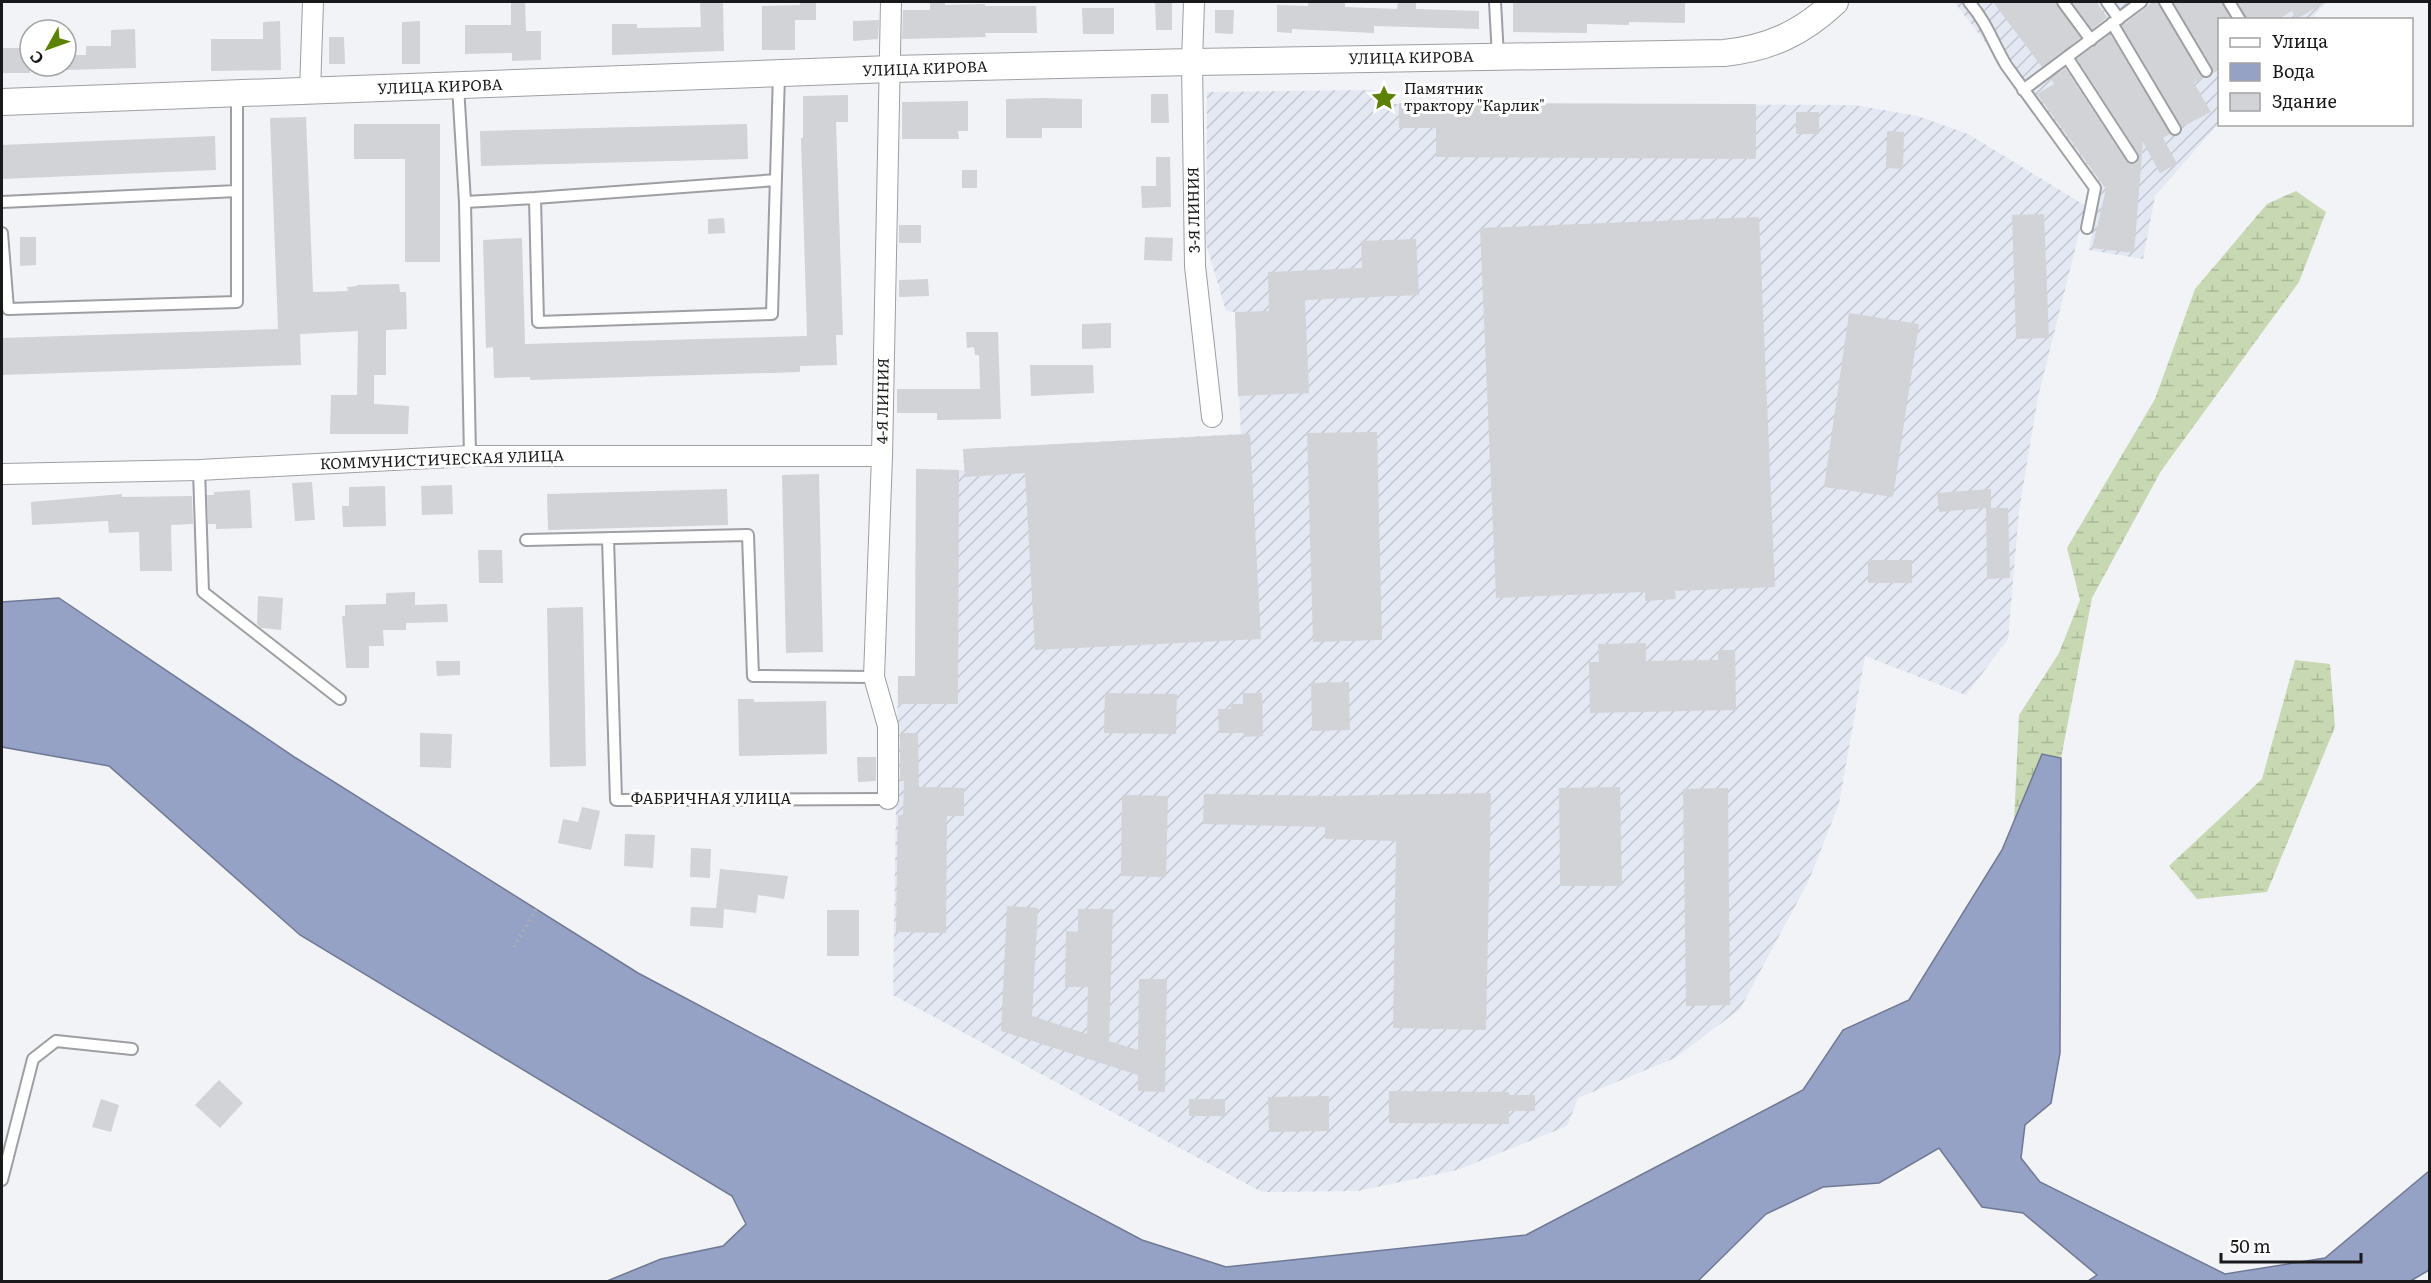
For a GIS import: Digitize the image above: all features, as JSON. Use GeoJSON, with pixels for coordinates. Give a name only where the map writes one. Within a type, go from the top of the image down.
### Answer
{"type":"FeatureCollection","features":[{"type":"Feature","properties":{"kind":"street"},"geometry":{"type":"LineString","coordinates":[[310,92],[313,2]]}},
{"type":"Feature","properties":{"kind":"street","name":"4-Я ЛИНИЯ"},"geometry":{"type":"LineString","coordinates":[[888,799],[888,726],[874,677],[882,456],[891,2]]}},
{"type":"Feature","properties":{"kind":"street","name":"3-Я ЛИНИЯ"},"geometry":{"type":"LineString","coordinates":[[1194,2],[1192,62],[1195,266],[1212,417]]}},
{"type":"Feature","properties":{"kind":"street","name":"УЛИЦА КИРОВА"},"geometry":{"type":"LineString","coordinates":[[2,102],[458,87],[891,69],[1739,51],[1790,36],[1835,2]]}},
{"type":"Feature","properties":{"kind":"street","name":"КОММУНИСТИЧЕСКАЯ УЛИЦА"},"geometry":{"type":"LineString","coordinates":[[2,474],[199,470],[470,456],[882,456]]}},
{"type":"Feature","properties":{"kind":"lane"},"geometry":{"type":"LineString","coordinates":[[1495,2],[1498,57]]}},
{"type":"Feature","properties":{"kind":"lane"},"geometry":{"type":"LineString","coordinates":[[1969,2],[1985,23],[2006,65],[2095,188],[2087,228]]}},
{"type":"Feature","properties":{"kind":"lane"},"geometry":{"type":"LineString","coordinates":[[2063,2],[2091,40]]}},
{"type":"Feature","properties":{"kind":"lane"},"geometry":{"type":"LineString","coordinates":[[2107,2],[2115,21],[2175,129]]}},
{"type":"Feature","properties":{"kind":"lane"},"geometry":{"type":"LineString","coordinates":[[2024,90],[2141,2]]}},
{"type":"Feature","properties":{"kind":"lane"},"geometry":{"type":"LineString","coordinates":[[2165,2],[2206,71]]}},
{"type":"Feature","properties":{"kind":"lane"},"geometry":{"type":"LineString","coordinates":[[2229,2],[2239,18]]}},
{"type":"Feature","properties":{"kind":"lane"},"geometry":{"type":"LineString","coordinates":[[2067,57],[2132,157]]}},
{"type":"Feature","properties":{"kind":"lane"},"geometry":{"type":"LineString","coordinates":[[536,198],[538,322],[772,314],[779,74]]}},
{"type":"Feature","properties":{"kind":"lane"},"geometry":{"type":"LineString","coordinates":[[458,87],[465,202],[470,456]]}},
{"type":"Feature","properties":{"kind":"lane"},"geometry":{"type":"LineString","coordinates":[[2,233],[8,309],[237,302],[237,95]]}},
{"type":"Feature","properties":{"kind":"lane"},"geometry":{"type":"LineString","coordinates":[[465,202],[776,180]]}},
{"type":"Feature","properties":{"kind":"lane"},"geometry":{"type":"LineString","coordinates":[[2,202],[237,191]]}},
{"type":"Feature","properties":{"kind":"lane"},"geometry":{"type":"LineString","coordinates":[[199,470],[203,592],[340,699]]}},
{"type":"Feature","properties":{"kind":"lane"},"geometry":{"type":"LineString","coordinates":[[526,540],[748,534],[753,676],[874,677]]}},
{"type":"Feature","properties":{"kind":"lane","name":"ФАБРИЧНАЯ УЛИЦА"},"geometry":{"type":"LineString","coordinates":[[608,538],[616,800],[888,799]]}},
{"type":"Feature","properties":{"kind":"lane"},"geometry":{"type":"LineString","coordinates":[[2,1180],[33,1059],[56,1041],[132,1049]]}},
{"type":"Feature","properties":{"kind":"path"},"geometry":{"type":"LineString","coordinates":[[514,946],[536,909]]}},
{"type":"Feature","properties":{"kind":"shaded area"},"geometry":{"type":"Polygon","coordinates":[[[1954,2],[2327,2],[2312,18],[2218,18],[2218,124],[2155,196],[2143,259],[2089,250],[2100,189],[1954,2]]]}},
{"type":"Feature","properties":{"kind":"shaded area"},"geometry":{"type":"Polygon","coordinates":[[[1375,90],[1381,104],[1854,105],[1918,116],[1968,134],[2086,206],[2038,397],[2019,511],[2008,639],[1966,695],[1865,656],[1839,804],[1809,880],[1740,1009],[1675,1058],[1578,1098],[1567,1126],[1457,1170],[1358,1191],[1262,1192],[893,995],[898,676],[915,676],[916,469],[964,470],[963,449],[1241,434],[1235,312],[1226,311],[1206,244],[1207,92],[1375,90]]]}},
{"type":"Feature","properties":{"kind":"green space"},"geometry":{"type":"Polygon","coordinates":[[[2296,191],[2326,212],[2299,282],[2161,471],[2092,598],[2061,758],[2042,755],[2014,822],[2019,715],[2059,653],[2080,600],[2067,548],[2155,399],[2195,289],[2267,204],[2296,191]]]}},
{"type":"Feature","properties":{"kind":"green space"},"geometry":{"type":"Polygon","coordinates":[[[2295,660],[2330,664],[2335,727],[2267,892],[2197,899],[2169,866],[2262,779],[2295,660]]]}},
{"type":"Feature","properties":{"kind":"water"},"geometry":{"type":"Polygon","coordinates":[[[59,598],[296,758],[638,973],[1142,1240],[1226,1267],[1526,1235],[1803,1090],[1843,1030],[1909,1000],[2002,850],[2042,754],[2061,758],[2060,1053],[2051,1103],[2025,1125],[2021,1158],[2040,1182],[2225,1274],[2325,1258],[2429,1171],[2429,1270],[2409,1282],[2088,1281],[2097,1275],[2023,1213],[1982,1207],[1939,1148],[1879,1183],[1823,1187],[1766,1214],[1698,1281],[607,1281],[661,1259],[723,1246],[746,1224],[732,1196],[300,935],[109,766],[2,747],[2,602],[59,598]]]}},
{"type":"Feature","properties":{"kind":"building"},"geometry":{"type":"Polygon","coordinates":[[[511,2],[525,2],[526,31],[541,31],[541,60],[512,61],[512,53],[465,54],[465,25],[511,25],[511,2]]]}},
{"type":"Feature","properties":{"kind":"building"},"geometry":{"type":"Polygon","coordinates":[[[700,2],[723,2],[724,51],[612,55],[612,24],[637,24],[637,28],[701,27],[700,2]]]}},
{"type":"Feature","properties":{"kind":"building"},"geometry":{"type":"Polygon","coordinates":[[[800,2],[816,2],[816,20],[795,20],[795,50],[762,50],[762,6],[800,5],[800,2]]]}},
{"type":"Feature","properties":{"kind":"building"},"geometry":{"type":"Polygon","coordinates":[[[930,2],[945,2],[945,5],[1036,6],[1037,33],[985,33],[986,37],[902,39],[903,10],[930,10],[930,2]]]}},
{"type":"Feature","properties":{"kind":"building"},"geometry":{"type":"Polygon","coordinates":[[[1155,2],[1172,2],[1172,30],[1156,30],[1155,2]]]}},
{"type":"Feature","properties":{"kind":"building"},"geometry":{"type":"Polygon","coordinates":[[[1308,2],[1345,2],[1345,7],[1397,9],[1398,2],[1416,2],[1416,9],[1479,11],[1479,29],[1374,26],[1374,33],[1292,29],[1292,33],[1277,32],[1277,5],[1308,6],[1308,2]]]}},
{"type":"Feature","properties":{"kind":"building"},"geometry":{"type":"Polygon","coordinates":[[[1513,2],[1685,2],[1685,23],[1587,24],[1587,33],[1513,32],[1513,2]]]}},
{"type":"Feature","properties":{"kind":"building"},"geometry":{"type":"Polygon","coordinates":[[[1993,2],[2056,2],[2080,38],[2042,67],[1993,2]]]}},
{"type":"Feature","properties":{"kind":"building"},"geometry":{"type":"Polygon","coordinates":[[[2072,2],[2096,2],[2107,17],[2092,29],[2072,2]]]}},
{"type":"Feature","properties":{"kind":"building"},"geometry":{"type":"Polygon","coordinates":[[[2153,2],[2158,2],[2200,75],[2204,78],[2194,83],[2211,112],[2182,127],[2122,26],[2153,2]]]}},
{"type":"Feature","properties":{"kind":"building"},"geometry":{"type":"Polygon","coordinates":[[[2173,2],[2222,2],[2230,18],[2218,18],[2218,70],[2213,73],[2212,67],[2173,2]]]}},
{"type":"Feature","properties":{"kind":"building"},"geometry":{"type":"Polygon","coordinates":[[[2237,2],[2327,2],[2298,18],[2292,11],[2280,18],[2246,18],[2237,2]]]}},
{"type":"Feature","properties":{"kind":"building"},"geometry":{"type":"Polygon","coordinates":[[[1082,8],[1114,8],[1114,34],[1083,34],[1082,8]]]}},
{"type":"Feature","properties":{"kind":"building"},"geometry":{"type":"Polygon","coordinates":[[[1215,10],[1234,10],[1233,34],[1215,33],[1215,10]]]}},
{"type":"Feature","properties":{"kind":"building"},"geometry":{"type":"Polygon","coordinates":[[[879,20],[878,39],[853,41],[853,21],[879,20]]]}},
{"type":"Feature","properties":{"kind":"building"},"geometry":{"type":"Polygon","coordinates":[[[280,21],[281,70],[211,71],[211,39],[263,39],[263,22],[280,21]]]}},
{"type":"Feature","properties":{"kind":"building"},"geometry":{"type":"Polygon","coordinates":[[[420,21],[420,64],[402,64],[402,22],[420,21]]]}},
{"type":"Feature","properties":{"kind":"building"},"geometry":{"type":"Polygon","coordinates":[[[135,29],[136,68],[78,70],[78,55],[86,55],[86,46],[111,46],[111,30],[135,29]]]}},
{"type":"Feature","properties":{"kind":"building"},"geometry":{"type":"Polygon","coordinates":[[[2110,34],[2170,134],[2163,138],[2177,164],[2160,173],[2143,142],[2134,253],[2092,248],[2106,189],[2037,94],[2054,84],[2051,79],[2065,68],[2126,161],[2132,164],[2137,163],[2138,153],[2077,59],[2110,34]]]}},
{"type":"Feature","properties":{"kind":"building"},"geometry":{"type":"Polygon","coordinates":[[[329,37],[344,37],[345,64],[329,64],[329,37]]]}},
{"type":"Feature","properties":{"kind":"building"},"geometry":{"type":"Polygon","coordinates":[[[2,48],[18,48],[18,73],[2,73],[2,48]]]}},
{"type":"Feature","properties":{"kind":"building"},"geometry":{"type":"Polygon","coordinates":[[[1151,94],[1168,94],[1169,123],[1151,123],[1151,94]]]}},
{"type":"Feature","properties":{"kind":"building"},"geometry":{"type":"Polygon","coordinates":[[[848,95],[848,122],[836,122],[843,335],[836,335],[837,365],[800,366],[800,372],[530,380],[530,377],[494,378],[493,347],[486,348],[483,240],[522,238],[525,344],[807,336],[801,138],[803,138],[803,96],[848,95]]]}},
{"type":"Feature","properties":{"kind":"building"},"geometry":{"type":"Polygon","coordinates":[[[1006,99],[1082,99],[1082,128],[1042,128],[1042,138],[1006,138],[1006,99]]]}},
{"type":"Feature","properties":{"kind":"building"},"geometry":{"type":"Polygon","coordinates":[[[968,101],[968,131],[958,131],[959,139],[902,139],[902,102],[968,101]]]}},
{"type":"Feature","properties":{"kind":"building"},"geometry":{"type":"Polygon","coordinates":[[[1399,103],[1756,104],[1756,159],[1436,157],[1436,128],[1399,128],[1399,103]]]}},
{"type":"Feature","properties":{"kind":"building"},"geometry":{"type":"Polygon","coordinates":[[[1796,112],[1819,112],[1819,134],[1796,134],[1796,112]]]}},
{"type":"Feature","properties":{"kind":"building"},"geometry":{"type":"Polygon","coordinates":[[[306,117],[313,292],[348,291],[347,287],[357,285],[399,284],[400,292],[406,292],[407,329],[386,330],[386,375],[374,375],[374,404],[409,406],[408,434],[330,434],[331,395],[357,395],[358,331],[300,334],[301,365],[2,375],[2,338],[278,329],[270,118],[306,117]]]}},
{"type":"Feature","properties":{"kind":"building"},"geometry":{"type":"Polygon","coordinates":[[[354,124],[440,124],[440,262],[405,262],[405,159],[354,159],[354,124]]]}},
{"type":"Feature","properties":{"kind":"building"},"geometry":{"type":"Polygon","coordinates":[[[747,124],[748,159],[481,166],[480,131],[747,124]]]}},
{"type":"Feature","properties":{"kind":"building"},"geometry":{"type":"Polygon","coordinates":[[[1887,131],[1904,132],[1903,169],[1886,168],[1887,131]]]}},
{"type":"Feature","properties":{"kind":"building"},"geometry":{"type":"Polygon","coordinates":[[[215,136],[216,170],[2,179],[2,145],[215,136]]]}},
{"type":"Feature","properties":{"kind":"building"},"geometry":{"type":"Polygon","coordinates":[[[1156,157],[1170,157],[1171,207],[1142,208],[1141,186],[1156,186],[1156,157]]]}},
{"type":"Feature","properties":{"kind":"building"},"geometry":{"type":"Polygon","coordinates":[[[962,170],[977,170],[977,188],[962,188],[962,170]]]}},
{"type":"Feature","properties":{"kind":"building"},"geometry":{"type":"Polygon","coordinates":[[[2044,214],[2049,338],[2016,339],[2012,215],[2044,214]]]}},
{"type":"Feature","properties":{"kind":"building"},"geometry":{"type":"Polygon","coordinates":[[[1759,217],[1775,587],[1675,591],[1676,599],[1645,601],[1645,592],[1496,598],[1480,228],[1759,217]]]}},
{"type":"Feature","properties":{"kind":"building"},"geometry":{"type":"Polygon","coordinates":[[[724,218],[725,233],[708,234],[708,219],[724,218]]]}},
{"type":"Feature","properties":{"kind":"building"},"geometry":{"type":"Polygon","coordinates":[[[899,225],[921,225],[921,243],[899,243],[899,225]]]}},
{"type":"Feature","properties":{"kind":"building"},"geometry":{"type":"Polygon","coordinates":[[[20,237],[36,237],[36,265],[20,266],[20,237]]]}},
{"type":"Feature","properties":{"kind":"building"},"geometry":{"type":"Polygon","coordinates":[[[1145,237],[1173,238],[1172,261],[1144,260],[1145,237]]]}},
{"type":"Feature","properties":{"kind":"building"},"geometry":{"type":"Polygon","coordinates":[[[1416,239],[1419,295],[1305,300],[1309,393],[1238,396],[1235,312],[1269,311],[1268,272],[1362,268],[1361,241],[1416,239]]]}},
{"type":"Feature","properties":{"kind":"building"},"geometry":{"type":"Polygon","coordinates":[[[928,279],[929,296],[899,297],[899,280],[928,279]]]}},
{"type":"Feature","properties":{"kind":"building"},"geometry":{"type":"Polygon","coordinates":[[[1849,313],[1919,324],[1893,497],[1824,487],[1849,313]]]}},
{"type":"Feature","properties":{"kind":"building"},"geometry":{"type":"Polygon","coordinates":[[[1111,323],[1111,348],[1082,349],[1082,324],[1111,323]]]}},
{"type":"Feature","properties":{"kind":"building"},"geometry":{"type":"Polygon","coordinates":[[[966,332],[998,332],[1001,419],[937,420],[937,413],[897,413],[897,389],[980,389],[979,355],[975,355],[974,347],[967,348],[966,332]]]}},
{"type":"Feature","properties":{"kind":"building"},"geometry":{"type":"Polygon","coordinates":[[[1030,365],[1093,365],[1094,393],[1031,396],[1030,365]]]}},
{"type":"Feature","properties":{"kind":"building"},"geometry":{"type":"Polygon","coordinates":[[[1377,432],[1382,640],[1313,642],[1307,433],[1377,432]]]}},
{"type":"Feature","properties":{"kind":"building"},"geometry":{"type":"Polygon","coordinates":[[[1250,434],[1261,639],[1035,650],[1025,473],[965,477],[963,449],[1250,434]]]}},
{"type":"Feature","properties":{"kind":"building"},"geometry":{"type":"Polygon","coordinates":[[[916,469],[959,470],[958,704],[898,704],[898,676],[915,676],[916,469]]]}},
{"type":"Feature","properties":{"kind":"building"},"geometry":{"type":"Polygon","coordinates":[[[819,474],[823,652],[786,653],[782,475],[819,474]]]}},
{"type":"Feature","properties":{"kind":"building"},"geometry":{"type":"Polygon","coordinates":[[[312,482],[315,520],[295,521],[292,483],[312,482]]]}},
{"type":"Feature","properties":{"kind":"building"},"geometry":{"type":"Polygon","coordinates":[[[452,485],[453,514],[422,515],[421,486],[452,485]]]}},
{"type":"Feature","properties":{"kind":"building"},"geometry":{"type":"Polygon","coordinates":[[[385,486],[386,526],[343,527],[342,506],[349,506],[349,487],[385,486]]]}},
{"type":"Feature","properties":{"kind":"building"},"geometry":{"type":"Polygon","coordinates":[[[727,489],[728,525],[548,530],[547,494],[727,489]]]}},
{"type":"Feature","properties":{"kind":"building"},"geometry":{"type":"Polygon","coordinates":[[[1991,489],[1991,508],[2008,508],[2010,578],[1987,579],[1986,508],[1939,512],[1937,493],[1991,489]]]}},
{"type":"Feature","properties":{"kind":"building"},"geometry":{"type":"Polygon","coordinates":[[[250,490],[252,528],[216,529],[216,524],[208,524],[207,495],[214,495],[214,492],[250,490]]]}},
{"type":"Feature","properties":{"kind":"building"},"geometry":{"type":"Polygon","coordinates":[[[122,494],[122,497],[192,496],[193,524],[171,525],[172,571],[140,571],[139,532],[109,533],[108,521],[32,525],[31,502],[122,494]]]}},
{"type":"Feature","properties":{"kind":"building"},"geometry":{"type":"Polygon","coordinates":[[[478,550],[502,550],[503,583],[479,583],[478,550]]]}},
{"type":"Feature","properties":{"kind":"building"},"geometry":{"type":"Polygon","coordinates":[[[1868,560],[1912,560],[1912,583],[1868,583],[1868,560]]]}},
{"type":"Feature","properties":{"kind":"building"},"geometry":{"type":"Polygon","coordinates":[[[415,592],[415,605],[447,604],[448,622],[406,623],[406,630],[383,630],[384,646],[369,646],[369,668],[346,668],[342,616],[345,616],[345,605],[386,604],[386,593],[415,592]]]}},
{"type":"Feature","properties":{"kind":"building"},"geometry":{"type":"Polygon","coordinates":[[[258,596],[283,598],[281,630],[261,628],[257,624],[258,596]]]}},
{"type":"Feature","properties":{"kind":"building"},"geometry":{"type":"Polygon","coordinates":[[[583,607],[586,766],[550,767],[547,608],[583,607]]]}},
{"type":"Feature","properties":{"kind":"building"},"geometry":{"type":"Polygon","coordinates":[[[1646,643],[1646,661],[1718,660],[1718,650],[1735,650],[1736,710],[1590,713],[1589,662],[1599,662],[1598,644],[1646,643]]]}},
{"type":"Feature","properties":{"kind":"building"},"geometry":{"type":"Polygon","coordinates":[[[436,661],[460,661],[460,675],[437,676],[436,661]]]}},
{"type":"Feature","properties":{"kind":"building"},"geometry":{"type":"Polygon","coordinates":[[[1349,682],[1350,730],[1312,731],[1311,683],[1349,682]]]}},
{"type":"Feature","properties":{"kind":"building"},"geometry":{"type":"Polygon","coordinates":[[[1105,693],[1177,694],[1176,734],[1104,733],[1105,693]]]}},
{"type":"Feature","properties":{"kind":"building"},"geometry":{"type":"Polygon","coordinates":[[[1243,693],[1262,693],[1263,736],[1244,737],[1244,733],[1219,733],[1218,709],[1231,709],[1230,704],[1243,704],[1243,693]]]}},
{"type":"Feature","properties":{"kind":"building"},"geometry":{"type":"Polygon","coordinates":[[[738,699],[754,699],[754,702],[826,701],[827,754],[739,756],[738,699]]]}},
{"type":"Feature","properties":{"kind":"building"},"geometry":{"type":"Polygon","coordinates":[[[420,733],[452,734],[451,768],[420,767],[420,733]]]}},
{"type":"Feature","properties":{"kind":"building"},"geometry":{"type":"Polygon","coordinates":[[[900,733],[918,733],[919,787],[964,788],[964,816],[947,816],[946,933],[896,932],[898,815],[903,815],[904,781],[900,781],[900,733]]]}},
{"type":"Feature","properties":{"kind":"building"},"geometry":{"type":"Polygon","coordinates":[[[857,757],[876,757],[876,781],[858,782],[857,757]]]}},
{"type":"Feature","properties":{"kind":"building"},"geometry":{"type":"Polygon","coordinates":[[[1620,787],[1622,886],[1560,886],[1559,788],[1620,787]]]}},
{"type":"Feature","properties":{"kind":"building"},"geometry":{"type":"Polygon","coordinates":[[[1728,788],[1730,1005],[1686,1006],[1683,789],[1728,788]]]}},
{"type":"Feature","properties":{"kind":"building"},"geometry":{"type":"Polygon","coordinates":[[[1491,793],[1486,1030],[1393,1028],[1396,841],[1325,839],[1325,827],[1203,824],[1204,794],[1326,796],[1491,793]]]}},
{"type":"Feature","properties":{"kind":"building"},"geometry":{"type":"Polygon","coordinates":[[[1122,795],[1168,796],[1166,877],[1121,876],[1122,795]]]}},
{"type":"Feature","properties":{"kind":"building"},"geometry":{"type":"Polygon","coordinates":[[[582,807],[600,811],[591,850],[558,843],[563,819],[578,822],[582,807]]]}},
{"type":"Feature","properties":{"kind":"building"},"geometry":{"type":"Polygon","coordinates":[[[625,834],[655,835],[653,868],[624,866],[625,834]]]}},
{"type":"Feature","properties":{"kind":"building"},"geometry":{"type":"Polygon","coordinates":[[[691,848],[711,849],[710,878],[690,877],[691,848]]]}},
{"type":"Feature","properties":{"kind":"building"},"geometry":{"type":"Polygon","coordinates":[[[720,869],[788,876],[784,899],[758,895],[756,913],[724,909],[723,928],[690,926],[691,907],[716,908],[720,869]]]}},
{"type":"Feature","properties":{"kind":"building"},"geometry":{"type":"Polygon","coordinates":[[[1007,906],[1038,908],[1032,1016],[1087,1034],[1088,987],[1065,987],[1066,931],[1078,932],[1078,909],[1113,909],[1109,1041],[1138,1050],[1139,979],[1167,979],[1165,1092],[1138,1091],[1138,1075],[1001,1031],[1007,906]]]}},
{"type":"Feature","properties":{"kind":"building"},"geometry":{"type":"Polygon","coordinates":[[[827,910],[859,910],[859,956],[827,956],[827,910]]]}},
{"type":"Feature","properties":{"kind":"building"},"geometry":{"type":"Polygon","coordinates":[[[219,1080],[243,1103],[220,1128],[195,1105],[219,1080]]]}},
{"type":"Feature","properties":{"kind":"building"},"geometry":{"type":"Polygon","coordinates":[[[1389,1091],[1509,1092],[1509,1095],[1535,1095],[1535,1111],[1509,1111],[1509,1124],[1389,1123],[1389,1091]]]}},
{"type":"Feature","properties":{"kind":"building"},"geometry":{"type":"Polygon","coordinates":[[[1329,1096],[1329,1131],[1269,1132],[1268,1097],[1329,1096]]]}},
{"type":"Feature","properties":{"kind":"building"},"geometry":{"type":"Polygon","coordinates":[[[101,1099],[119,1105],[111,1132],[92,1127],[101,1099]]]}},
{"type":"Feature","properties":{"kind":"building"},"geometry":{"type":"Polygon","coordinates":[[[1189,1099],[1225,1099],[1225,1116],[1189,1116],[1189,1099]]]}},
{"type":"Feature","properties":{"kind":"place","name":"Памятник трактору \"Карлик\""},"geometry":{"type":"Point","coordinates":[1384,98]}}]}
